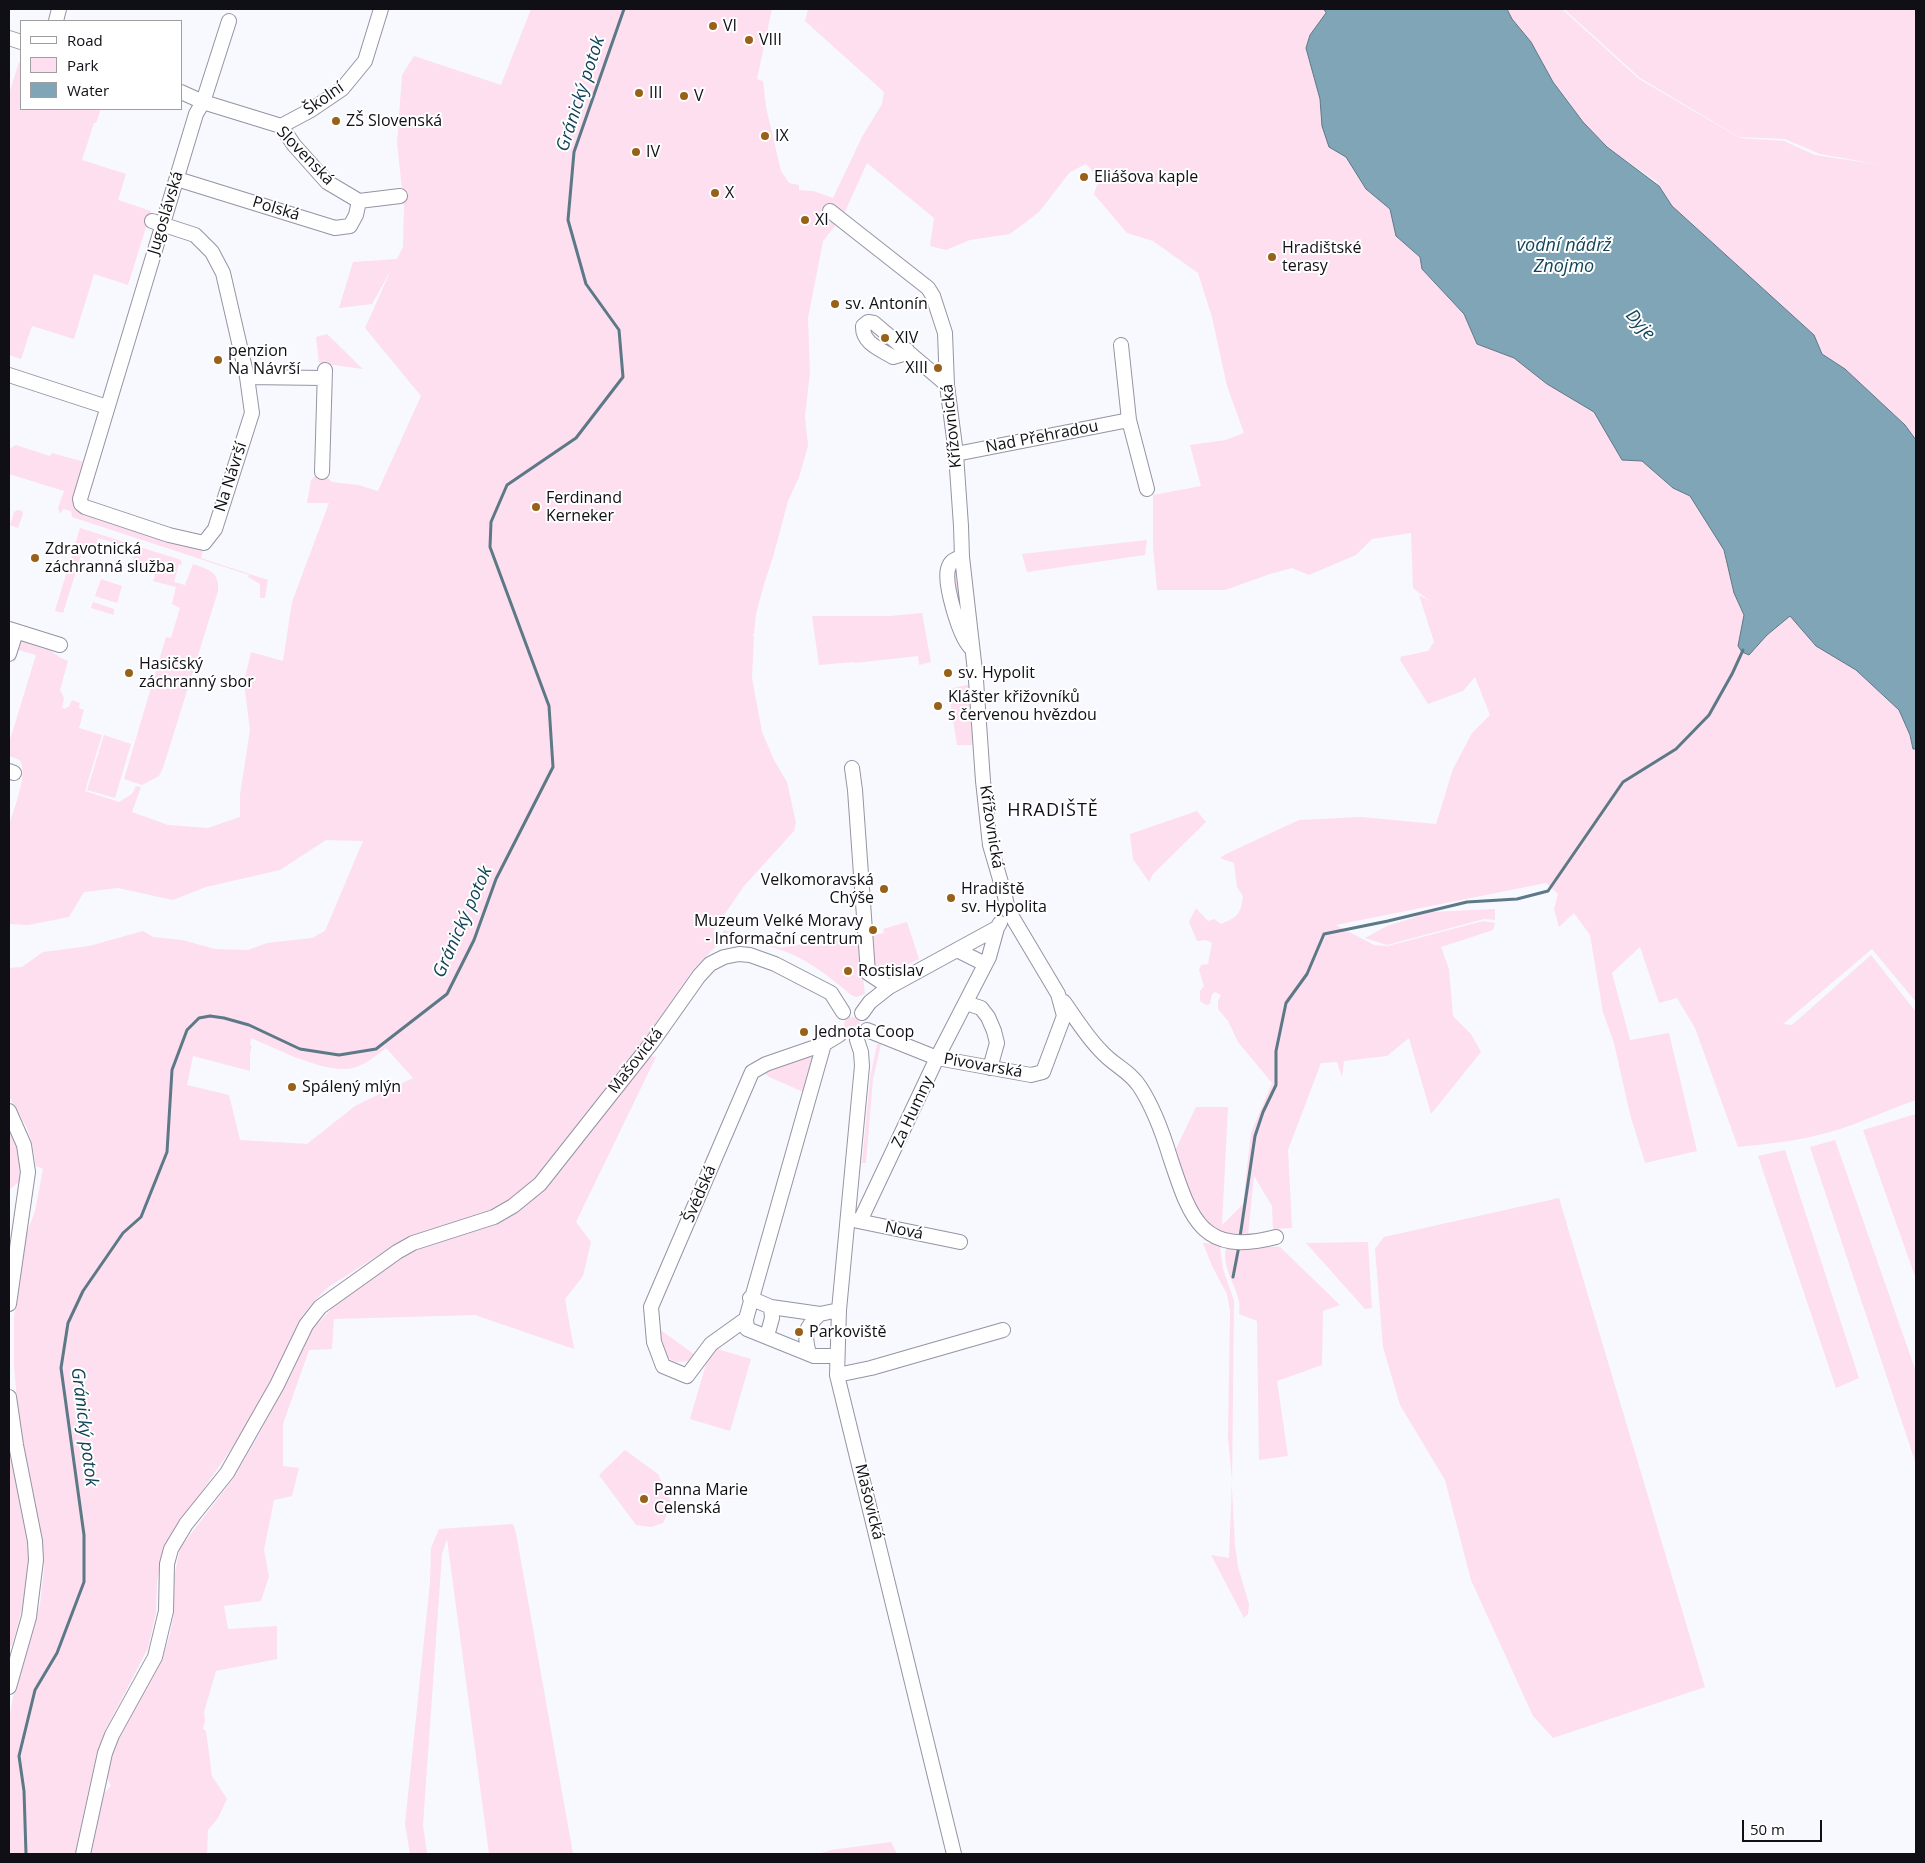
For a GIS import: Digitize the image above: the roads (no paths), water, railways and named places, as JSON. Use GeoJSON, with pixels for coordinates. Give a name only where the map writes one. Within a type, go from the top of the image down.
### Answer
{"type":"FeatureCollection","features":[{"type":"Feature","properties":{"kind":"street","name":"Školní"},"geometry":{"type":"LineString","coordinates":[[280,126],[311,110],[342,89],[365,61],[380,9]]}},
{"type":"Feature","properties":{"kind":"street","name":"Jugoslávská"},"geometry":{"type":"LineString","coordinates":[[108,407],[157,223],[177,179],[196,114],[203,102],[230,21]]}},
{"type":"Feature","properties":{"kind":"street","name":"Slovenská"},"geometry":{"type":"LineString","coordinates":[[182,92],[203,102],[280,126],[327,182],[359,201]]}},
{"type":"Feature","properties":{"kind":"street","name":"Polská"},"geometry":{"type":"LineString","coordinates":[[177,179],[335,228],[350,226],[356,215],[359,201]]}},
{"type":"Feature","properties":{"kind":"street"},"geometry":{"type":"LineString","coordinates":[[359,201],[400,196]]}},
{"type":"Feature","properties":{"kind":"street","name":"Křížovnická"},"geometry":{"type":"LineString","coordinates":[[830,211],[928,288],[933,296],[945,332],[947,385],[956,454],[962,557],[954,559],[950,564],[947,569],[947,578],[959,627],[964,640],[973,649],[990,845],[1008,910]]}},
{"type":"Feature","properties":{"kind":"street","name":"Na Návrší"},"geometry":{"type":"LineString","coordinates":[[108,407],[80,499],[81,504],[161,533],[204,543],[215,529],[252,413],[247,377],[223,272],[212,252],[195,235],[157,223]]}},
{"type":"Feature","properties":{"kind":"street"},"geometry":{"type":"LineString","coordinates":[[1121,345],[1129,420],[1147,489]]}},
{"type":"Feature","properties":{"kind":"street"},"geometry":{"type":"LineString","coordinates":[[907,350],[947,385]]}},
{"type":"Feature","properties":{"kind":"street"},"geometry":{"type":"LineString","coordinates":[[9,374],[108,407]]}},
{"type":"Feature","properties":{"kind":"street"},"geometry":{"type":"LineString","coordinates":[[247,377],[325,374],[322,472]]}},
{"type":"Feature","properties":{"kind":"street","name":"Nad Přehradou"},"geometry":{"type":"LineString","coordinates":[[956,454],[1129,420]]}},
{"type":"Feature","properties":{"kind":"street"},"geometry":{"type":"LineString","coordinates":[[9,654],[12,630],[60,645]]}},
{"type":"Feature","properties":{"kind":"street","name":"Mašovická"},"geometry":{"type":"LineString","coordinates":[[852,768],[868,973],[867,1021],[862,1035],[854,1220],[839,1310],[836,1356],[837,1375],[954,1854]]}},
{"type":"Feature","properties":{"kind":"street"},"geometry":{"type":"LineString","coordinates":[[862,1035],[848,1040],[840,1035],[836,1024],[843,1012],[866,1007],[889,987],[997,928],[1008,910]]}},
{"type":"Feature","properties":{"kind":"street","name":"Pivovarská"},"geometry":{"type":"LineString","coordinates":[[862,1035],[937,1058],[1031,1075],[1043,1072],[1064,1016],[1058,994],[1008,910]]}},
{"type":"Feature","properties":{"kind":"street","name":"Za Humny"},"geometry":{"type":"LineString","coordinates":[[854,1220],[990,956],[997,928]]}},
{"type":"Feature","properties":{"kind":"street"},"geometry":{"type":"LineString","coordinates":[[957,950],[985,964]]}},
{"type":"Feature","properties":{"kind":"street","name":"Mašovická"},"geometry":{"type":"LineString","coordinates":[[83,1854],[105,1753],[112,1735],[155,1657],[166,1611],[167,1564],[171,1549],[179,1534],[227,1473],[277,1385],[311,1316],[328,1300],[397,1252],[413,1244],[494,1217],[513,1206],[540,1184],[653,1040],[699,976],[710,964],[724,956],[750,955],[775,964],[832,993],[843,1012]]}},
{"type":"Feature","properties":{"kind":"street"},"geometry":{"type":"LineString","coordinates":[[868,973],[889,987]]}},
{"type":"Feature","properties":{"kind":"street"},"geometry":{"type":"LineString","coordinates":[[1058,994],[1100,1051],[1132,1076],[1141,1088],[1165,1141],[1190,1211],[1204,1228],[1213,1235],[1227,1240],[1246,1243],[1264,1241],[1276,1237]]}},
{"type":"Feature","properties":{"kind":"street"},"geometry":{"type":"LineString","coordinates":[[966,1002],[981,1008],[994,1030],[996,1043],[990,1068]]}},
{"type":"Feature","properties":{"kind":"street","name":"Švédská"},"geometry":{"type":"LineString","coordinates":[[746,1319],[711,1344],[687,1376],[663,1366],[654,1342],[651,1307],[752,1072],[766,1064],[824,1044],[840,1035]]}},
{"type":"Feature","properties":{"kind":"street"},"geometry":{"type":"LineString","coordinates":[[824,1044],[750,1298],[746,1319],[747,1329],[814,1356],[836,1356]]}},
{"type":"Feature","properties":{"kind":"street"},"geometry":{"type":"LineString","coordinates":[[9,1111],[24,1145],[28,1172],[9,1304]]}},
{"type":"Feature","properties":{"kind":"street","name":"Nová"},"geometry":{"type":"LineString","coordinates":[[854,1220],[960,1242]]}},
{"type":"Feature","properties":{"kind":"street"},"geometry":{"type":"LineString","coordinates":[[750,1298],[771,1307],[820,1314],[839,1310]]}},
{"type":"Feature","properties":{"kind":"street"},"geometry":{"type":"LineString","coordinates":[[767,1336],[772,1318],[771,1307]]}},
{"type":"Feature","properties":{"kind":"street"},"geometry":{"type":"LineString","coordinates":[[809,1354],[805,1338],[810,1322],[820,1314]]}},
{"type":"Feature","properties":{"kind":"street"},"geometry":{"type":"LineString","coordinates":[[837,1375],[872,1368],[1003,1330]]}},
{"type":"Feature","properties":{"kind":"street"},"geometry":{"type":"LineString","coordinates":[[9,1397],[16,1445],[33,1532],[36,1560],[29,1617],[9,1687]]}},
{"type":"Feature","properties":{"kind":"water","name":"vodní nádrž Znojmo"},"geometry":{"type":"Polygon","coordinates":[[[1324,9],[1507,9],[1512,19],[1531,42],[1553,82],[1583,122],[1607,147],[1659,186],[1672,206],[1814,335],[1822,354],[1845,369],[1905,425],[1916,440],[1916,749],[1913,749],[1910,735],[1899,710],[1856,670],[1816,646],[1790,616],[1767,635],[1749,655],[1742,652],[1738,646],[1744,615],[1734,593],[1724,550],[1690,496],[1673,488],[1642,461],[1622,460],[1594,412],[1547,384],[1514,358],[1477,344],[1464,314],[1422,269],[1420,257],[1396,236],[1390,209],[1366,189],[1346,157],[1329,147],[1322,126],[1320,99],[1306,48],[1310,35],[1326,13],[1324,9]]]}},
{"type":"Feature","properties":{"kind":"waterway","name":"Gránický potok"},"geometry":{"type":"LineString","coordinates":[[26,1854],[24,1791],[19,1756],[35,1690],[57,1653],[84,1582],[84,1535],[61,1368],[68,1323],[83,1291],[123,1233],[141,1217],[167,1152],[172,1070],[187,1030],[199,1018],[210,1016],[249,1025],[300,1049],[339,1055],[376,1049],[447,994],[474,940],[496,879],[553,767],[549,706],[490,547],[491,522],[507,485],[576,438],[623,377],[619,330],[586,284],[568,220],[574,152],[624,9]]}},
{"type":"Feature","properties":{"kind":"waterway"},"geometry":{"type":"LineString","coordinates":[[1240,1237],[1255,1136],[1263,1112],[1276,1085],[1276,1051],[1286,1003],[1307,974],[1324,934],[1467,902],[1517,899],[1548,891],[1623,782],[1676,749],[1709,715],[1743,650]]}},
{"type":"Feature","properties":{"kind":"waterway"},"geometry":{"type":"LineString","coordinates":[[1233,1277],[1239,1246]]}},
{"type":"Feature","properties":{"kind":"place","name":"VI"},"geometry":{"type":"Point","coordinates":[713,26]}},
{"type":"Feature","properties":{"kind":"place","name":"VIII"},"geometry":{"type":"Point","coordinates":[749,40]}},
{"type":"Feature","properties":{"kind":"place","name":"III"},"geometry":{"type":"Point","coordinates":[639,93]}},
{"type":"Feature","properties":{"kind":"place","name":"V"},"geometry":{"type":"Point","coordinates":[684,96]}},
{"type":"Feature","properties":{"kind":"place","name":"ZŠ Slovenská"},"geometry":{"type":"Point","coordinates":[336,121]}},
{"type":"Feature","properties":{"kind":"place","name":"IX"},"geometry":{"type":"Point","coordinates":[765,136]}},
{"type":"Feature","properties":{"kind":"place","name":"IV"},"geometry":{"type":"Point","coordinates":[636,152]}},
{"type":"Feature","properties":{"kind":"place","name":"Eliášova kaple"},"geometry":{"type":"Point","coordinates":[1084,177]}},
{"type":"Feature","properties":{"kind":"place","name":"X"},"geometry":{"type":"Point","coordinates":[715,193]}},
{"type":"Feature","properties":{"kind":"place","name":"XI"},"geometry":{"type":"Point","coordinates":[805,220]}},
{"type":"Feature","properties":{"kind":"place","name":"Hradištské terasy"},"geometry":{"type":"Point","coordinates":[1272,257]}},
{"type":"Feature","properties":{"kind":"place","name":"sv. Antonín"},"geometry":{"type":"Point","coordinates":[835,304]}},
{"type":"Feature","properties":{"kind":"place","name":"XIV"},"geometry":{"type":"Point","coordinates":[885,338]}},
{"type":"Feature","properties":{"kind":"place","name":"penzion Na Návrší"},"geometry":{"type":"Point","coordinates":[218,360]}},
{"type":"Feature","properties":{"kind":"place","name":"XIII"},"geometry":{"type":"Point","coordinates":[938,368]}},
{"type":"Feature","properties":{"kind":"place","name":"Ferdinand Kerneker"},"geometry":{"type":"Point","coordinates":[536,507]}},
{"type":"Feature","properties":{"kind":"place","name":"Zdravotnická záchranná služba"},"geometry":{"type":"Point","coordinates":[35,558]}},
{"type":"Feature","properties":{"kind":"place","name":"Hasičský záchranný sbor"},"geometry":{"type":"Point","coordinates":[129,673]}},
{"type":"Feature","properties":{"kind":"place","name":"sv. Hypolit"},"geometry":{"type":"Point","coordinates":[948,673]}},
{"type":"Feature","properties":{"kind":"place","name":"Klášter křižovníků s červenou hvězdou"},"geometry":{"type":"Point","coordinates":[938,706]}},
{"type":"Feature","properties":{"kind":"place","name":"Velkomoravská Chýše"},"geometry":{"type":"Point","coordinates":[884,889]}},
{"type":"Feature","properties":{"kind":"place","name":"Hradiště sv. Hypolita"},"geometry":{"type":"Point","coordinates":[951,898]}},
{"type":"Feature","properties":{"kind":"place","name":"Muzeum Velké Moravy - Informační centrum"},"geometry":{"type":"Point","coordinates":[873,930]}},
{"type":"Feature","properties":{"kind":"place","name":"Rostislav"},"geometry":{"type":"Point","coordinates":[848,971]}},
{"type":"Feature","properties":{"kind":"place","name":"Jednota Coop"},"geometry":{"type":"Point","coordinates":[804,1032]}},
{"type":"Feature","properties":{"kind":"place","name":"Spálený mlýn"},"geometry":{"type":"Point","coordinates":[292,1087]}},
{"type":"Feature","properties":{"kind":"place","name":"Parkoviště"},"geometry":{"type":"Point","coordinates":[799,1332]}},
{"type":"Feature","properties":{"kind":"place","name":"Panna Marie Celenská"},"geometry":{"type":"Point","coordinates":[644,1499]}},
{"type":"Feature","properties":{"kind":"district","name":"HRADIŠTĚ"},"geometry":{"type":"Point","coordinates":[1053,811]}},
{"type":"Feature","properties":{"kind":"water label","name":"Dyje"},"geometry":{"type":"Point","coordinates":[1640,325]}}]}
